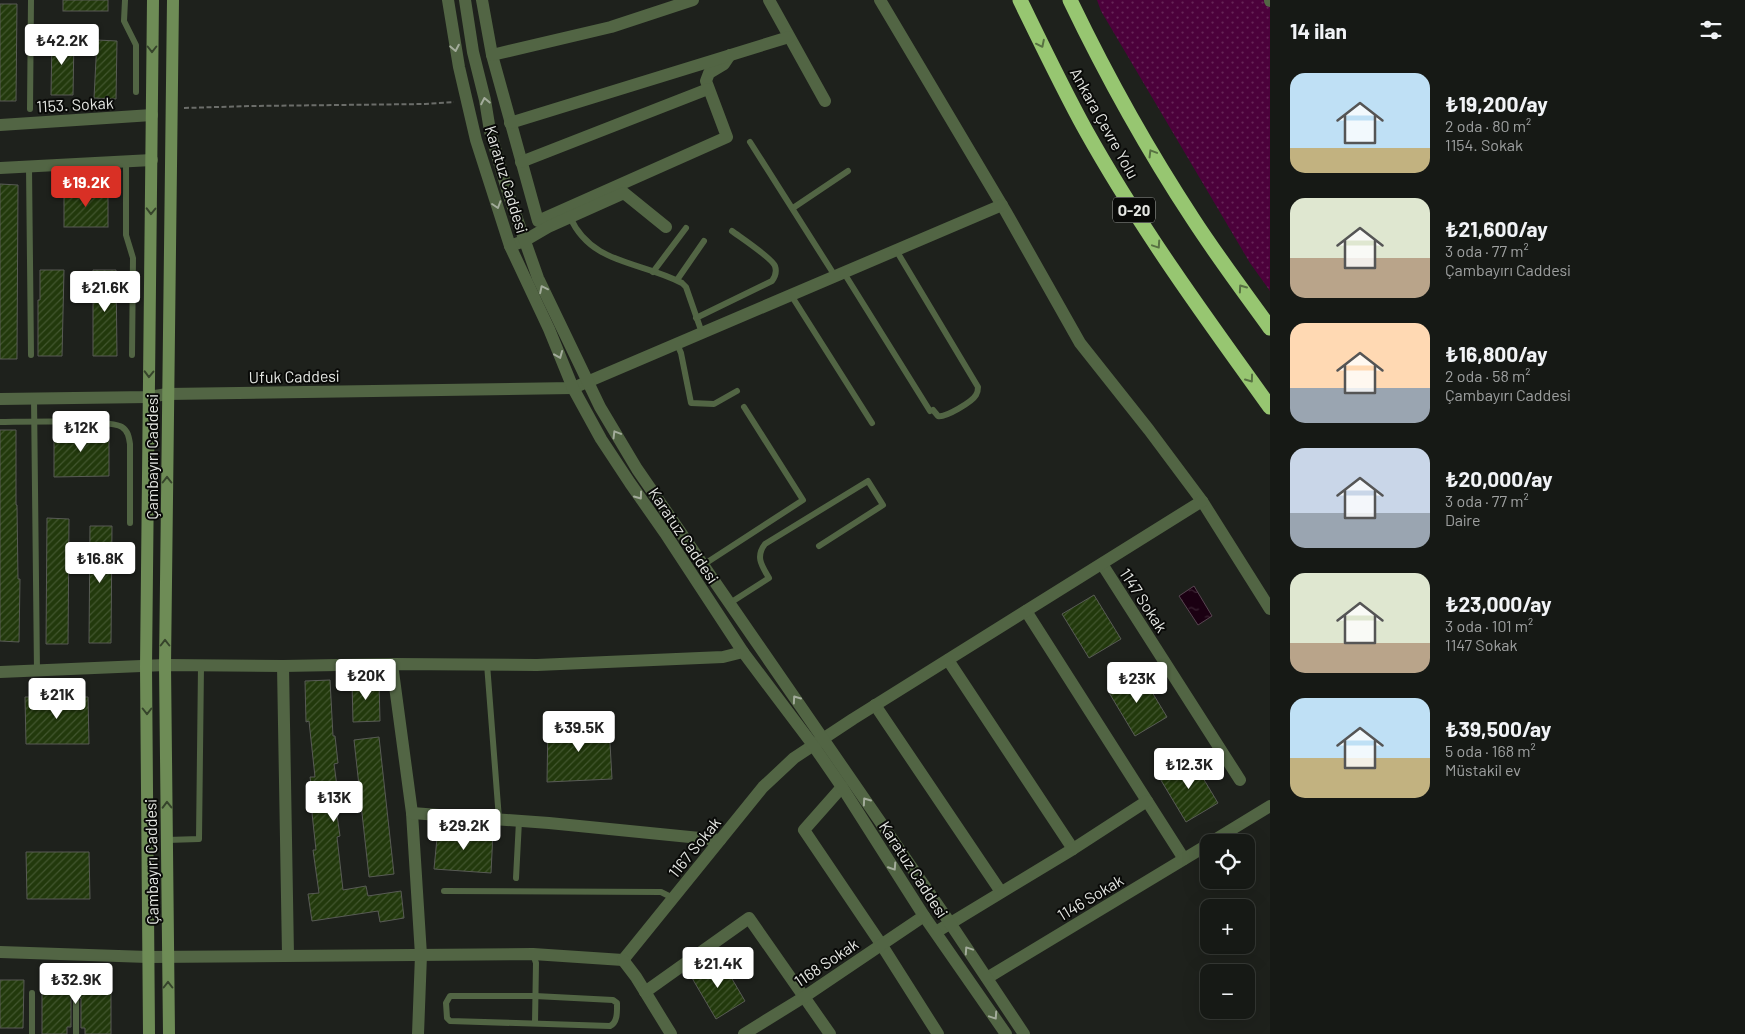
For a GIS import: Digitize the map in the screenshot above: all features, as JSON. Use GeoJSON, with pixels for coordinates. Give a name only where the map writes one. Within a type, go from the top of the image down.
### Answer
{"type":"FeatureCollection","features":[{"type":"Feature","properties":{"kind":"highway","name":"Ankara Çevre Yolu"},"geometry":{"type":"LineString","coordinates":[[1020,0],[1085,128],[1113,177],[1201,311],[1270,407]]}},
{"type":"Feature","properties":{"kind":"highway","name":"Ankara Çevre Yolu"},"geometry":{"type":"LineString","coordinates":[[1070,0],[1091,44],[1152,153],[1193,219],[1270,328]]}},
{"type":"Feature","properties":{"kind":"main road","name":"Çambayırı Caddesi"},"geometry":{"type":"LineString","coordinates":[[149,1034],[146,667],[153,0]]}},
{"type":"Feature","properties":{"kind":"main road","name":"Çambayırı Caddesi"},"geometry":{"type":"LineString","coordinates":[[169,1034],[165,665],[172,0]]}},
{"type":"Feature","properties":{"kind":"street","name":"Karatuz Caddesi"},"geometry":{"type":"LineString","coordinates":[[448,0],[459,67],[476,140],[510,246],[549,329],[573,388],[606,447],[743,652],[818,742],[950,923],[1024,1034]]}},
{"type":"Feature","properties":{"kind":"street"},"geometry":{"type":"LineString","coordinates":[[465,0],[473,52],[485,100],[490,131],[524,241],[538,278],[600,408],[637,469],[730,603],[818,742]]}},
{"type":"Feature","properties":{"kind":"street"},"geometry":{"type":"LineString","coordinates":[[482,0],[492,55],[538,221],[727,137],[706,82],[708,76],[724,64],[730,55]]}},
{"type":"Feature","properties":{"kind":"street"},"geometry":{"type":"LineString","coordinates":[[492,55],[611,27],[667,4],[693,0]]}},
{"type":"Feature","properties":{"kind":"street"},"geometry":{"type":"LineString","coordinates":[[769,0],[825,100]]}},
{"type":"Feature","properties":{"kind":"street"},"geometry":{"type":"LineString","coordinates":[[880,0],[1002,205],[1080,343],[1202,501],[1270,609]]}},
{"type":"Feature","properties":{"kind":"street"},"geometry":{"type":"LineString","coordinates":[[510,123],[789,37]]}},
{"type":"Feature","properties":{"kind":"street"},"geometry":{"type":"LineString","coordinates":[[521,162],[708,89]]}},
{"type":"Feature","properties":{"kind":"street","name":"1153. Sokak"},"geometry":{"type":"LineString","coordinates":[[0,125],[152,115]]}},
{"type":"Feature","properties":{"kind":"street"},"geometry":{"type":"LineString","coordinates":[[0,168],[152,160]]}},
{"type":"Feature","properties":{"kind":"street"},"geometry":{"type":"LineString","coordinates":[[510,246],[624,192],[666,227]]}},
{"type":"Feature","properties":{"kind":"street","name":"Ufuk Caddesi"},"geometry":{"type":"LineString","coordinates":[[0,399],[149,397],[168,394],[573,388],[1002,205]]}},
{"type":"Feature","properties":{"kind":"street","name":"1167 Sokak"},"geometry":{"type":"LineString","coordinates":[[622,960],[763,787],[794,758],[1202,501]]}},
{"type":"Feature","properties":{"kind":"street","name":"1147 Sokak"},"geometry":{"type":"LineString","coordinates":[[1102,564],[1240,780]]}},
{"type":"Feature","properties":{"kind":"street"},"geometry":{"type":"LineString","coordinates":[[1026,611],[1184,859]]}},
{"type":"Feature","properties":{"kind":"street"},"geometry":{"type":"LineString","coordinates":[[0,672],[165,665],[537,665],[723,657],[743,652]]}},
{"type":"Feature","properties":{"kind":"street"},"geometry":{"type":"LineString","coordinates":[[948,660],[1073,849]]}},
{"type":"Feature","properties":{"kind":"street"},"geometry":{"type":"LineString","coordinates":[[392,664],[412,813],[421,955],[418,1034]]}},
{"type":"Feature","properties":{"kind":"street"},"geometry":{"type":"LineString","coordinates":[[283,666],[288,955]]}},
{"type":"Feature","properties":{"kind":"street"},"geometry":{"type":"LineString","coordinates":[[876,705],[1001,892]]}},
{"type":"Feature","properties":{"kind":"street","name":"Karatuz Caddesi"},"geometry":{"type":"LineString","coordinates":[[818,742],[842,787],[924,916],[1006,1034]]}},
{"type":"Feature","properties":{"kind":"street"},"geometry":{"type":"LineString","coordinates":[[842,787],[804,830],[881,944],[938,1034]]}},
{"type":"Feature","properties":{"kind":"street"},"geometry":{"type":"LineString","coordinates":[[936,932],[1073,849],[1147,801]]}},
{"type":"Feature","properties":{"kind":"street","name":"1146 Sokak"},"geometry":{"type":"LineString","coordinates":[[1225,834],[1270,806]]}},
{"type":"Feature","properties":{"kind":"street"},"geometry":{"type":"LineString","coordinates":[[412,813],[499,819],[720,840]]}},
{"type":"Feature","properties":{"kind":"street","name":"1146 Sokak"},"geometry":{"type":"LineString","coordinates":[[987,978],[1200,849]]}},
{"type":"Feature","properties":{"kind":"street","name":"1168 Sokak"},"geometry":{"type":"LineString","coordinates":[[744,1034],[804,997],[924,916]]}},
{"type":"Feature","properties":{"kind":"street"},"geometry":{"type":"LineString","coordinates":[[645,992],[749,918],[830,1034]]}},
{"type":"Feature","properties":{"kind":"street"},"geometry":{"type":"LineString","coordinates":[[0,952],[148,957],[533,954],[622,960],[645,992],[671,1034]]}},
{"type":"Feature","properties":{"kind":"lane"},"geometry":{"type":"LineString","coordinates":[[30,109],[31,0]]}},
{"type":"Feature","properties":{"kind":"lane"},"geometry":{"type":"LineString","coordinates":[[125,0],[124,21],[136,45],[136,92]]}},
{"type":"Feature","properties":{"kind":"lane"},"geometry":{"type":"LineString","coordinates":[[750,142],[792,208],[840,274],[932,410],[938,416],[946,416],[974,398],[978,387],[896,250]]}},
{"type":"Feature","properties":{"kind":"lane"},"geometry":{"type":"LineString","coordinates":[[126,161],[126,235],[133,258],[132,355]]}},
{"type":"Feature","properties":{"kind":"lane"},"geometry":{"type":"LineString","coordinates":[[29,167],[31,355]]}},
{"type":"Feature","properties":{"kind":"lane"},"geometry":{"type":"LineString","coordinates":[[792,208],[848,171]]}},
{"type":"Feature","properties":{"kind":"lane"},"geometry":{"type":"LineString","coordinates":[[570,217],[578,233],[591,246],[619,261],[676,280],[686,287],[702,334]]}},
{"type":"Feature","properties":{"kind":"lane"},"geometry":{"type":"LineString","coordinates":[[653,272],[686,228]]}},
{"type":"Feature","properties":{"kind":"lane"},"geometry":{"type":"LineString","coordinates":[[696,318],[772,281],[774,278],[776,270],[772,262],[732,230]]}},
{"type":"Feature","properties":{"kind":"lane"},"geometry":{"type":"LineString","coordinates":[[676,280],[704,241]]}},
{"type":"Feature","properties":{"kind":"lane"},"geometry":{"type":"LineString","coordinates":[[790,296],[872,423]]}},
{"type":"Feature","properties":{"kind":"lane"},"geometry":{"type":"LineString","coordinates":[[677,344],[681,353],[690,403],[714,404],[737,391]]}},
{"type":"Feature","properties":{"kind":"lane"},"geometry":{"type":"LineString","coordinates":[[34,398],[36,671]]}},
{"type":"Feature","properties":{"kind":"lane"},"geometry":{"type":"LineString","coordinates":[[703,565],[803,500],[744,407]]}},
{"type":"Feature","properties":{"kind":"lane"},"geometry":{"type":"LineString","coordinates":[[0,422],[103,423],[121,426],[128,433],[130,444],[130,523]]}},
{"type":"Feature","properties":{"kind":"lane"},"geometry":{"type":"LineString","coordinates":[[730,603],[769,578],[760,561],[760,552],[765,544],[868,482],[883,505],[819,546]]}},
{"type":"Feature","properties":{"kind":"lane"},"geometry":{"type":"LineString","coordinates":[[487,664],[499,819]]}},
{"type":"Feature","properties":{"kind":"lane"},"geometry":{"type":"LineString","coordinates":[[167,840],[200,839],[201,666]]}},
{"type":"Feature","properties":{"kind":"lane"},"geometry":{"type":"LineString","coordinates":[[516,878],[519,821]]}},
{"type":"Feature","properties":{"kind":"lane"},"geometry":{"type":"LineString","coordinates":[[444,891],[661,892],[673,898]]}},
{"type":"Feature","properties":{"kind":"lane"},"geometry":{"type":"LineString","coordinates":[[533,954],[536,963],[535,1023]]}},
{"type":"Feature","properties":{"kind":"lane"},"geometry":{"type":"LineString","coordinates":[[32,993],[32,1034]]}},
{"type":"Feature","properties":{"kind":"lane"},"geometry":{"type":"LineString","coordinates":[[450,996],[535,996],[613,1000],[617,1003],[616,1019],[614,1024],[610,1026],[535,1023],[450,1021],[447,1018],[446,1003],[450,996]]}},
{"type":"Feature","properties":{"kind":"lane"},"geometry":{"type":"LineString","coordinates":[[76,1000],[76,1034]]}},
{"type":"Feature","properties":{"kind":"path"},"geometry":{"type":"LineString","coordinates":[[171,109],[425,104],[468,100]]}},
{"type":"Feature","properties":{"kind":"shaded area"},"geometry":{"type":"Polygon","coordinates":[[[1097,0],[1270,0],[1270,291],[1250,263],[1101,11],[1097,0]]]}},
{"type":"Feature","properties":{"kind":"water"},"geometry":{"type":"Polygon","coordinates":[[[1194,586],[1212,616],[1198,625],[1179,596],[1194,586]]]}},
{"type":"Feature","properties":{"kind":"building"},"geometry":{"type":"Polygon","coordinates":[[[63,0],[108,0],[108,11],[63,11],[63,0]]]}},
{"type":"Feature","properties":{"kind":"building"},"geometry":{"type":"Polygon","coordinates":[[[0,4],[17,4],[16,101],[0,101],[0,4]]]}},
{"type":"Feature","properties":{"kind":"building"},"geometry":{"type":"Polygon","coordinates":[[[52,38],[74,38],[73,95],[51,95],[52,38]]]}},
{"type":"Feature","properties":{"kind":"building"},"geometry":{"type":"Polygon","coordinates":[[[97,40],[117,41],[116,99],[94,98],[97,40]]]}},
{"type":"Feature","properties":{"kind":"building"},"geometry":{"type":"Polygon","coordinates":[[[0,184],[18,185],[17,359],[0,359],[0,184]]]}},
{"type":"Feature","properties":{"kind":"building"},"geometry":{"type":"Polygon","coordinates":[[[64,190],[108,190],[108,227],[64,227],[64,190]]]}},
{"type":"Feature","properties":{"kind":"building"},"geometry":{"type":"Polygon","coordinates":[[[40,270],[64,270],[62,356],[38,356],[40,270]]]}},
{"type":"Feature","properties":{"kind":"building"},"geometry":{"type":"Polygon","coordinates":[[[93,270],[116,270],[117,356],[93,356],[93,270]]]}},
{"type":"Feature","properties":{"kind":"building"},"geometry":{"type":"Polygon","coordinates":[[[54,429],[109,429],[109,476],[54,477],[54,429]]]}},
{"type":"Feature","properties":{"kind":"building"},"geometry":{"type":"Polygon","coordinates":[[[0,430],[16,430],[16,505],[18,579],[20,579],[19,642],[0,641],[0,430]]]}},
{"type":"Feature","properties":{"kind":"building"},"geometry":{"type":"Polygon","coordinates":[[[47,518],[69,519],[68,644],[46,644],[47,518]]]}},
{"type":"Feature","properties":{"kind":"building"},"geometry":{"type":"Polygon","coordinates":[[[90,526],[112,526],[111,643],[89,643],[90,526]]]}},
{"type":"Feature","properties":{"kind":"building"},"geometry":{"type":"Polygon","coordinates":[[[1094,595],[1121,639],[1089,658],[1062,614],[1094,595]]]}},
{"type":"Feature","properties":{"kind":"building"},"geometry":{"type":"Polygon","coordinates":[[[1140,672],[1167,717],[1135,736],[1108,691],[1140,672]]]}},
{"type":"Feature","properties":{"kind":"building"},"geometry":{"type":"Polygon","coordinates":[[[330,680],[333,736],[335,736],[338,763],[334,764],[339,801],[335,801],[340,836],[337,837],[343,890],[366,886],[368,896],[401,891],[404,918],[380,922],[378,911],[312,921],[308,894],[319,893],[313,850],[316,850],[312,813],[315,812],[310,777],[315,777],[309,721],[306,722],[305,681],[330,680]]]}},
{"type":"Feature","properties":{"kind":"building"},"geometry":{"type":"Polygon","coordinates":[[[352,681],[379,681],[380,721],[353,722],[352,681]]]}},
{"type":"Feature","properties":{"kind":"building"},"geometry":{"type":"Polygon","coordinates":[[[25,697],[88,697],[89,744],[26,744],[25,697]]]}},
{"type":"Feature","properties":{"kind":"building"},"geometry":{"type":"Polygon","coordinates":[[[548,723],[609,725],[612,779],[547,782],[548,723]]]}},
{"type":"Feature","properties":{"kind":"building"},"geometry":{"type":"Polygon","coordinates":[[[379,737],[394,874],[369,877],[354,740],[379,737]]]}},
{"type":"Feature","properties":{"kind":"building"},"geometry":{"type":"Polygon","coordinates":[[[1191,758],[1218,803],[1186,822],[1159,777],[1191,758]]]}},
{"type":"Feature","properties":{"kind":"building"},"geometry":{"type":"Polygon","coordinates":[[[438,828],[493,832],[491,873],[434,869],[438,828]]]}},
{"type":"Feature","properties":{"kind":"building"},"geometry":{"type":"Polygon","coordinates":[[[26,852],[89,852],[90,899],[27,899],[26,852]]]}},
{"type":"Feature","properties":{"kind":"building"},"geometry":{"type":"Polygon","coordinates":[[[721,960],[745,1001],[716,1019],[692,978],[721,960]]]}},
{"type":"Feature","properties":{"kind":"building"},"geometry":{"type":"Polygon","coordinates":[[[42,977],[69,977],[69,980],[111,980],[111,1034],[85,1034],[85,1028],[81,1028],[81,999],[76,994],[71,999],[71,1027],[67,1027],[67,1034],[42,1034],[42,977]]]}},
{"type":"Feature","properties":{"kind":"building"},"geometry":{"type":"Polygon","coordinates":[[[0,980],[24,980],[23,1028],[0,1028],[0,980]]]}}]}
